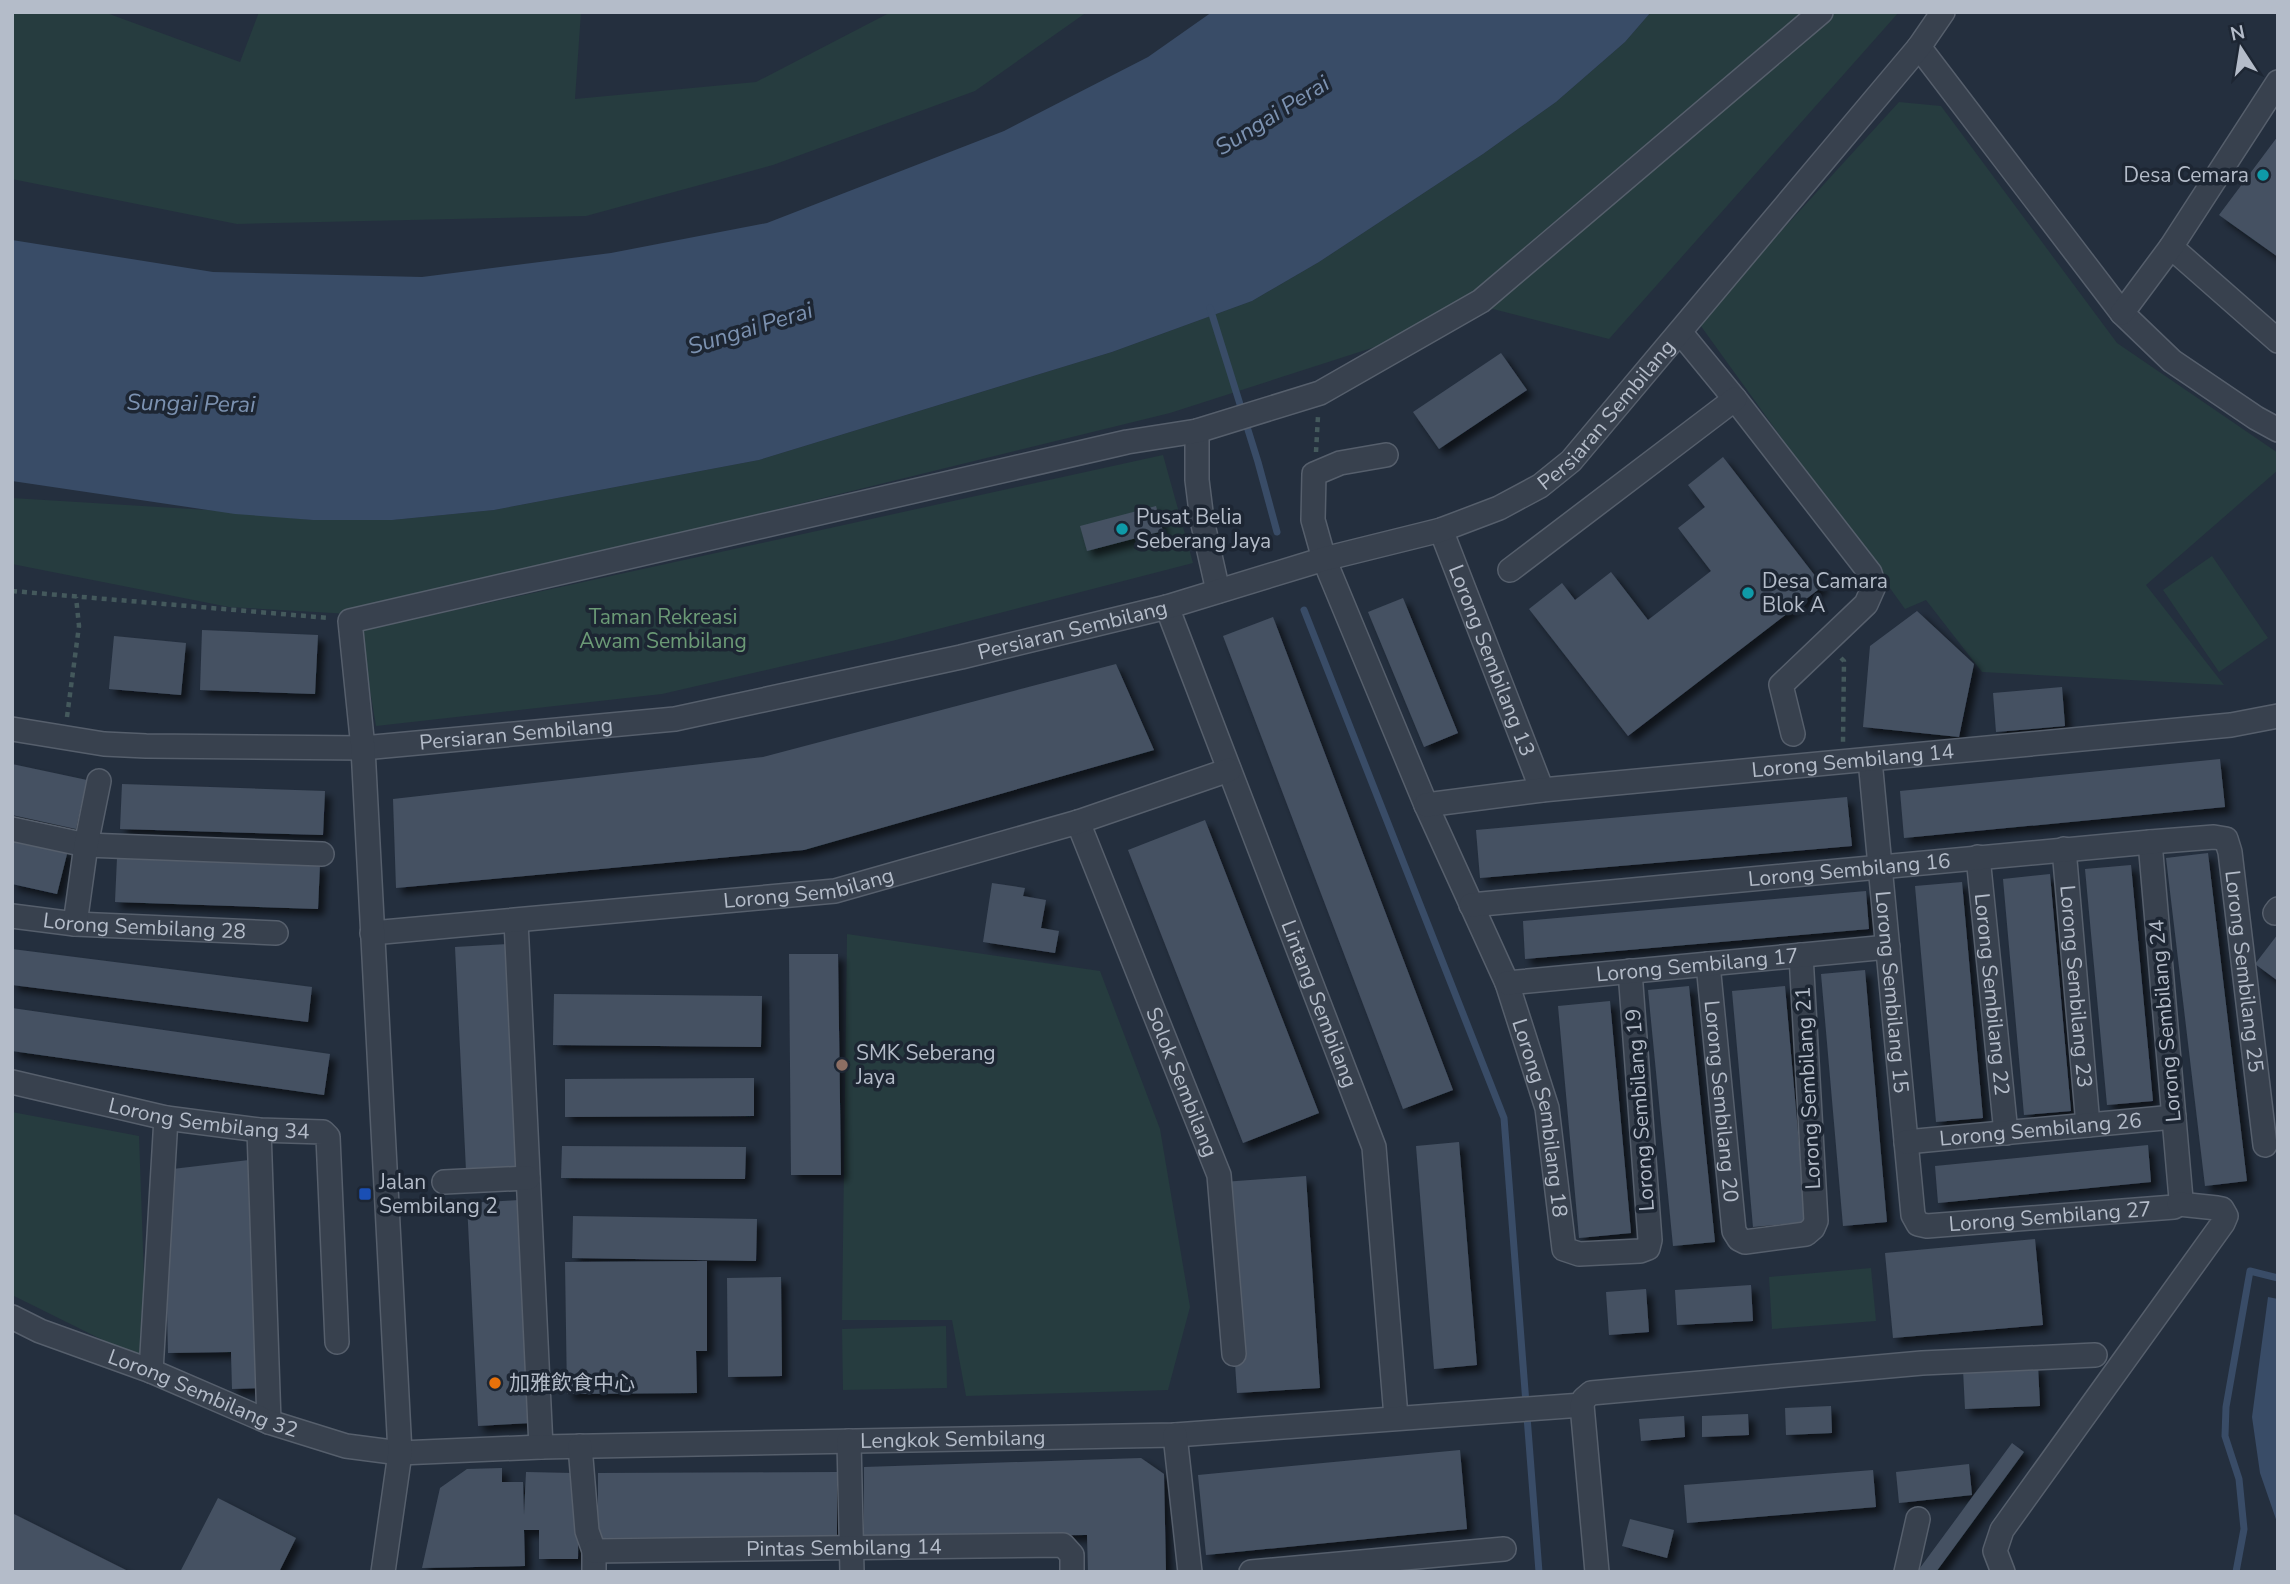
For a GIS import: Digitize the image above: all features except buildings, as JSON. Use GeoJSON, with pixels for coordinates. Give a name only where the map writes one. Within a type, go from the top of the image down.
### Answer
{"type":"FeatureCollection","features":[{"type":"Feature","properties":{"kind":"street"},"geometry":{"type":"LineString","coordinates":[[383,1572],[400,1453],[363,748],[350,621],[1127,442],[1197,431],[1320,393],[1481,301],[1821,12]]}},
{"type":"Feature","properties":{"kind":"street","name":"Persiaran Sembilang"},"geometry":{"type":"LineString","coordinates":[[12,729],[64,738],[146,746],[363,748],[675,719],[961,657],[1167,607],[1324,559],[1441,530],[1499,508],[1540,486],[1571,461],[1919,47],[1943,12]]}},
{"type":"Feature","properties":{"kind":"street"},"geometry":{"type":"LineString","coordinates":[[1919,47],[2122,313],[2172,361],[2256,418],[2278,429]]}},
{"type":"Feature","properties":{"kind":"street"},"geometry":{"type":"LineString","coordinates":[[2122,313],[2171,247],[2278,82]]}},
{"type":"Feature","properties":{"kind":"street"},"geometry":{"type":"LineString","coordinates":[[2171,247],[2278,341]]}},
{"type":"Feature","properties":{"kind":"street"},"geometry":{"type":"LineString","coordinates":[[1680,332],[1870,573],[1874,586],[1866,604],[1781,685],[1793,734]]}},
{"type":"Feature","properties":{"kind":"street"},"geometry":{"type":"LineString","coordinates":[[1510,570],[1735,399]]}},
{"type":"Feature","properties":{"kind":"street"},"geometry":{"type":"LineString","coordinates":[[1197,431],[1200,507],[1218,591]]}},
{"type":"Feature","properties":{"kind":"street"},"geometry":{"type":"LineString","coordinates":[[1386,455],[1340,463],[1314,474],[1314,520],[1324,559],[1426,805],[1507,983]]}},
{"type":"Feature","properties":{"kind":"street","name":"Lorong Sembilang 13"},"geometry":{"type":"LineString","coordinates":[[1441,530],[1542,790]]}},
{"type":"Feature","properties":{"kind":"street","name":"Lintang Sembilang"},"geometry":{"type":"LineString","coordinates":[[1167,607],[1374,1147],[1396,1417]]}},
{"type":"Feature","properties":{"kind":"street","name":"Lorong Sembilang 14"},"geometry":{"type":"LineString","coordinates":[[1426,805],[1542,790],[2231,725],[2278,716]]}},
{"type":"Feature","properties":{"kind":"street","name":"Lorong Sembilang 15"},"geometry":{"type":"LineString","coordinates":[[1858,761],[1880,867],[1913,1215],[1917,1224]]}},
{"type":"Feature","properties":{"kind":"street","name":"Lorong Sembilang"},"geometry":{"type":"LineString","coordinates":[[372,933],[835,891],[1078,822],[1229,770]]}},
{"type":"Feature","properties":{"kind":"street"},"geometry":{"type":"LineString","coordinates":[[75,924],[86,845],[99,781]]}},
{"type":"Feature","properties":{"kind":"street","name":"Solok Sembilang"},"geometry":{"type":"LineString","coordinates":[[1078,822],[1219,1175],[1234,1354]]}},
{"type":"Feature","properties":{"kind":"street"},"geometry":{"type":"LineString","coordinates":[[12,829],[86,845],[322,854]]}},
{"type":"Feature","properties":{"kind":"street","name":"Lorong Sembilang 16"},"geometry":{"type":"LineString","coordinates":[[1471,905],[2064,849],[2214,837],[2226,839]]}},
{"type":"Feature","properties":{"kind":"street","name":"Lorong Sembilang 25"},"geometry":{"type":"LineString","coordinates":[[2226,839],[2232,865],[2265,1145]]}},
{"type":"Feature","properties":{"kind":"street","name":"Lorong Sembilang 24"},"geometry":{"type":"LineString","coordinates":[[2150,842],[2180,1202]]}},
{"type":"Feature","properties":{"kind":"street","name":"Lorong Sembilang 23"},"geometry":{"type":"LineString","coordinates":[[2064,849],[2088,1125]]}},
{"type":"Feature","properties":{"kind":"street","name":"Lorong Sembilang 22"},"geometry":{"type":"LineString","coordinates":[[1978,858],[2006,1133]]}},
{"type":"Feature","properties":{"kind":"street","name":"Lorong Sembilang 28"},"geometry":{"type":"LineString","coordinates":[[12,916],[75,924],[276,933]]}},
{"type":"Feature","properties":{"kind":"street"},"geometry":{"type":"LineString","coordinates":[[516,921],[541,1447]]}},
{"type":"Feature","properties":{"kind":"street","name":"Lorong Sembilang 17"},"geometry":{"type":"LineString","coordinates":[[1507,983],[1888,947]]}},
{"type":"Feature","properties":{"kind":"street","name":"Lorong Sembilang 21"},"geometry":{"type":"LineString","coordinates":[[1739,1239],[1745,1242],[1806,1234],[1816,1221],[1801,956]]}},
{"type":"Feature","properties":{"kind":"street","name":"Lorong Sembilang 20"},"geometry":{"type":"LineString","coordinates":[[1708,964],[1734,1231],[1739,1239]]}},
{"type":"Feature","properties":{"kind":"street","name":"Lorong Sembilang 19"},"geometry":{"type":"LineString","coordinates":[[1571,1253],[1640,1251],[1648,1248],[1650,1240],[1630,971]]}},
{"type":"Feature","properties":{"kind":"street","name":"Lorong Sembilang 18"},"geometry":{"type":"LineString","coordinates":[[1507,983],[1547,1108],[1564,1249],[1571,1253]]}},
{"type":"Feature","properties":{"kind":"street","name":"Lorong Sembilang 34"},"geometry":{"type":"LineString","coordinates":[[12,1082],[166,1118],[259,1130],[323,1132],[328,1137],[337,1342]]}},
{"type":"Feature","properties":{"kind":"street","name":"Lorong Sembilang 26"},"geometry":{"type":"LineString","coordinates":[[1906,1142],[2174,1117]]}},
{"type":"Feature","properties":{"kind":"street"},"geometry":{"type":"LineString","coordinates":[[151,1371],[166,1118]]}},
{"type":"Feature","properties":{"kind":"street"},"geometry":{"type":"LineString","coordinates":[[259,1130],[269,1422]]}},
{"type":"Feature","properties":{"kind":"street"},"geometry":{"type":"LineString","coordinates":[[444,1182],[528,1178]]}},
{"type":"Feature","properties":{"kind":"street","name":"Lorong Sembilang 27"},"geometry":{"type":"LineString","coordinates":[[1917,1224],[1927,1226],[2174,1207],[2180,1202],[2222,1209],[2226,1216],[2002,1530],[1995,1551],[2003,1572]]}},
{"type":"Feature","properties":{"kind":"street","name":"Lorong Sembilang 32"},"geometry":{"type":"LineString","coordinates":[[12,1317],[40,1331],[151,1371],[269,1422],[346,1446],[400,1453]]}},
{"type":"Feature","properties":{"kind":"street"},"geometry":{"type":"LineString","coordinates":[[1597,1572],[1582,1405],[1591,1392],[1922,1363],[2095,1355]]}},
{"type":"Feature","properties":{"kind":"street","name":"Lengkok Sembilang"},"geometry":{"type":"LineString","coordinates":[[400,1453],[580,1446],[1175,1435],[1582,1405]]}},
{"type":"Feature","properties":{"kind":"street"},"geometry":{"type":"LineString","coordinates":[[1175,1435],[1190,1572]]}},
{"type":"Feature","properties":{"kind":"street"},"geometry":{"type":"LineString","coordinates":[[849,1441],[852,1572]]}},
{"type":"Feature","properties":{"kind":"street"},"geometry":{"type":"LineString","coordinates":[[580,1446],[587,1531],[594,1561]]}},
{"type":"Feature","properties":{"kind":"street"},"geometry":{"type":"LineString","coordinates":[[1906,1572],[1918,1519]]}},
{"type":"Feature","properties":{"kind":"street","name":"Pintas Sembilang 14"},"geometry":{"type":"LineString","coordinates":[[594,1561],[852,1548],[1063,1545],[1072,1555],[1072,1572]]}},
{"type":"Feature","properties":{"kind":"street"},"geometry":{"type":"LineString","coordinates":[[1251,1572],[1504,1549]]}},
{"type":"Feature","properties":{"kind":"path"},"geometry":{"type":"LineString","coordinates":[[1314,474],[1320,393]]}},
{"type":"Feature","properties":{"kind":"path"},"geometry":{"type":"LineString","coordinates":[[12,591],[350,621]]}},
{"type":"Feature","properties":{"kind":"path"},"geometry":{"type":"LineString","coordinates":[[64,738],[79,626],[76,597]]}},
{"type":"Feature","properties":{"kind":"path"},"geometry":{"type":"LineString","coordinates":[[1827,641],[1844,662],[1842,734],[1858,761]]}},
{"type":"Feature","properties":{"kind":"green space"},"geometry":{"type":"Polygon","coordinates":[[[12,12],[104,12],[240,62],[259,12],[581,12],[575,99],[756,82],[891,12],[1087,12],[975,91],[773,165],[586,216],[237,224],[12,179],[12,12]]]}},
{"type":"Feature","properties":{"kind":"green space"},"geometry":{"type":"Polygon","coordinates":[[[1651,12],[1899,12],[1609,339],[1493,309],[1170,413],[350,614],[229,607],[12,564],[12,498],[208,510],[313,520],[392,520],[494,510],[759,460],[1112,352],[1252,301],[1319,262],[1483,154],[1556,102],[1625,42],[1651,12]]]}},
{"type":"Feature","properties":{"kind":"green space"},"geometry":{"type":"Polygon","coordinates":[[[1899,102],[1941,106],[2117,343],[2278,453],[2278,470],[2146,585],[2224,685],[1982,672],[1926,600],[1905,609],[1698,322],[1899,102]]]}},
{"type":"Feature","properties":{"kind":"green space","name":"Taman Rekreasi Awam Sembilang"},"geometry":{"type":"Polygon","coordinates":[[[1163,455],[1193,563],[892,641],[662,694],[376,726],[360,631],[1163,455]]]}},
{"type":"Feature","properties":{"kind":"green space"},"geometry":{"type":"Polygon","coordinates":[[[2212,556],[2268,638],[2219,672],[2163,590],[2212,556]]]}},
{"type":"Feature","properties":{"kind":"green space"},"geometry":{"type":"Polygon","coordinates":[[[847,934],[1100,971],[1160,1129],[1190,1307],[1168,1390],[966,1396],[952,1320],[842,1320],[847,934]]]}},
{"type":"Feature","properties":{"kind":"green space"},"geometry":{"type":"Polygon","coordinates":[[[12,1112],[139,1136],[147,1362],[12,1295],[12,1112]]]}},
{"type":"Feature","properties":{"kind":"green space"},"geometry":{"type":"Polygon","coordinates":[[[1871,1268],[1876,1321],[1772,1329],[1769,1277],[1871,1268]]]}},
{"type":"Feature","properties":{"kind":"green space"},"geometry":{"type":"Polygon","coordinates":[[[946,1326],[947,1388],[843,1390],[842,1329],[946,1326]]]}},
{"type":"Feature","properties":{"kind":"water","name":"Sungai Perai"},"geometry":{"type":"Polygon","coordinates":[[[1212,12],[1651,12],[1625,42],[1556,102],[1483,154],[1319,262],[1252,301],[1112,352],[759,460],[494,510],[392,520],[313,520],[235,514],[12,481],[12,240],[213,272],[422,277],[611,253],[767,223],[1004,131],[1148,57],[1212,12]]]}},
{"type":"Feature","properties":{"kind":"water"},"geometry":{"type":"Polygon","coordinates":[[[2268,1297],[2278,1299],[2278,1525],[2260,1473],[2252,1417],[2268,1297]]]}},
{"type":"Feature","properties":{"kind":"waterway"},"geometry":{"type":"LineString","coordinates":[[1210,308],[1277,532]]}},
{"type":"Feature","properties":{"kind":"waterway"},"geometry":{"type":"LineString","coordinates":[[1304,610],[1504,1118],[1539,1572]]}},
{"type":"Feature","properties":{"kind":"waterway"},"geometry":{"type":"LineString","coordinates":[[2236,1572],[2244,1529],[2239,1479],[2225,1436],[2226,1407],[2250,1271],[2278,1278]]}},
{"type":"Feature","properties":{"kind":"place","name":"Desa Cemara"},"geometry":{"type":"Point","coordinates":[2263,175]}},
{"type":"Feature","properties":{"kind":"place","name":"Pusat Belia Seberang Jaya"},"geometry":{"type":"Point","coordinates":[1122,529]}},
{"type":"Feature","properties":{"kind":"place","name":"Desa Camara Blok A"},"geometry":{"type":"Point","coordinates":[1748,593]}},
{"type":"Feature","properties":{"kind":"place","name":"SMK Seberang Jaya"},"geometry":{"type":"Point","coordinates":[842,1065]}},
{"type":"Feature","properties":{"kind":"place","name":"Jalan Sembilang 2"},"geometry":{"type":"Point","coordinates":[365,1194]}},
{"type":"Feature","properties":{"kind":"place","name":"加雅飲食中心"},"geometry":{"type":"Point","coordinates":[495,1383]}}]}
